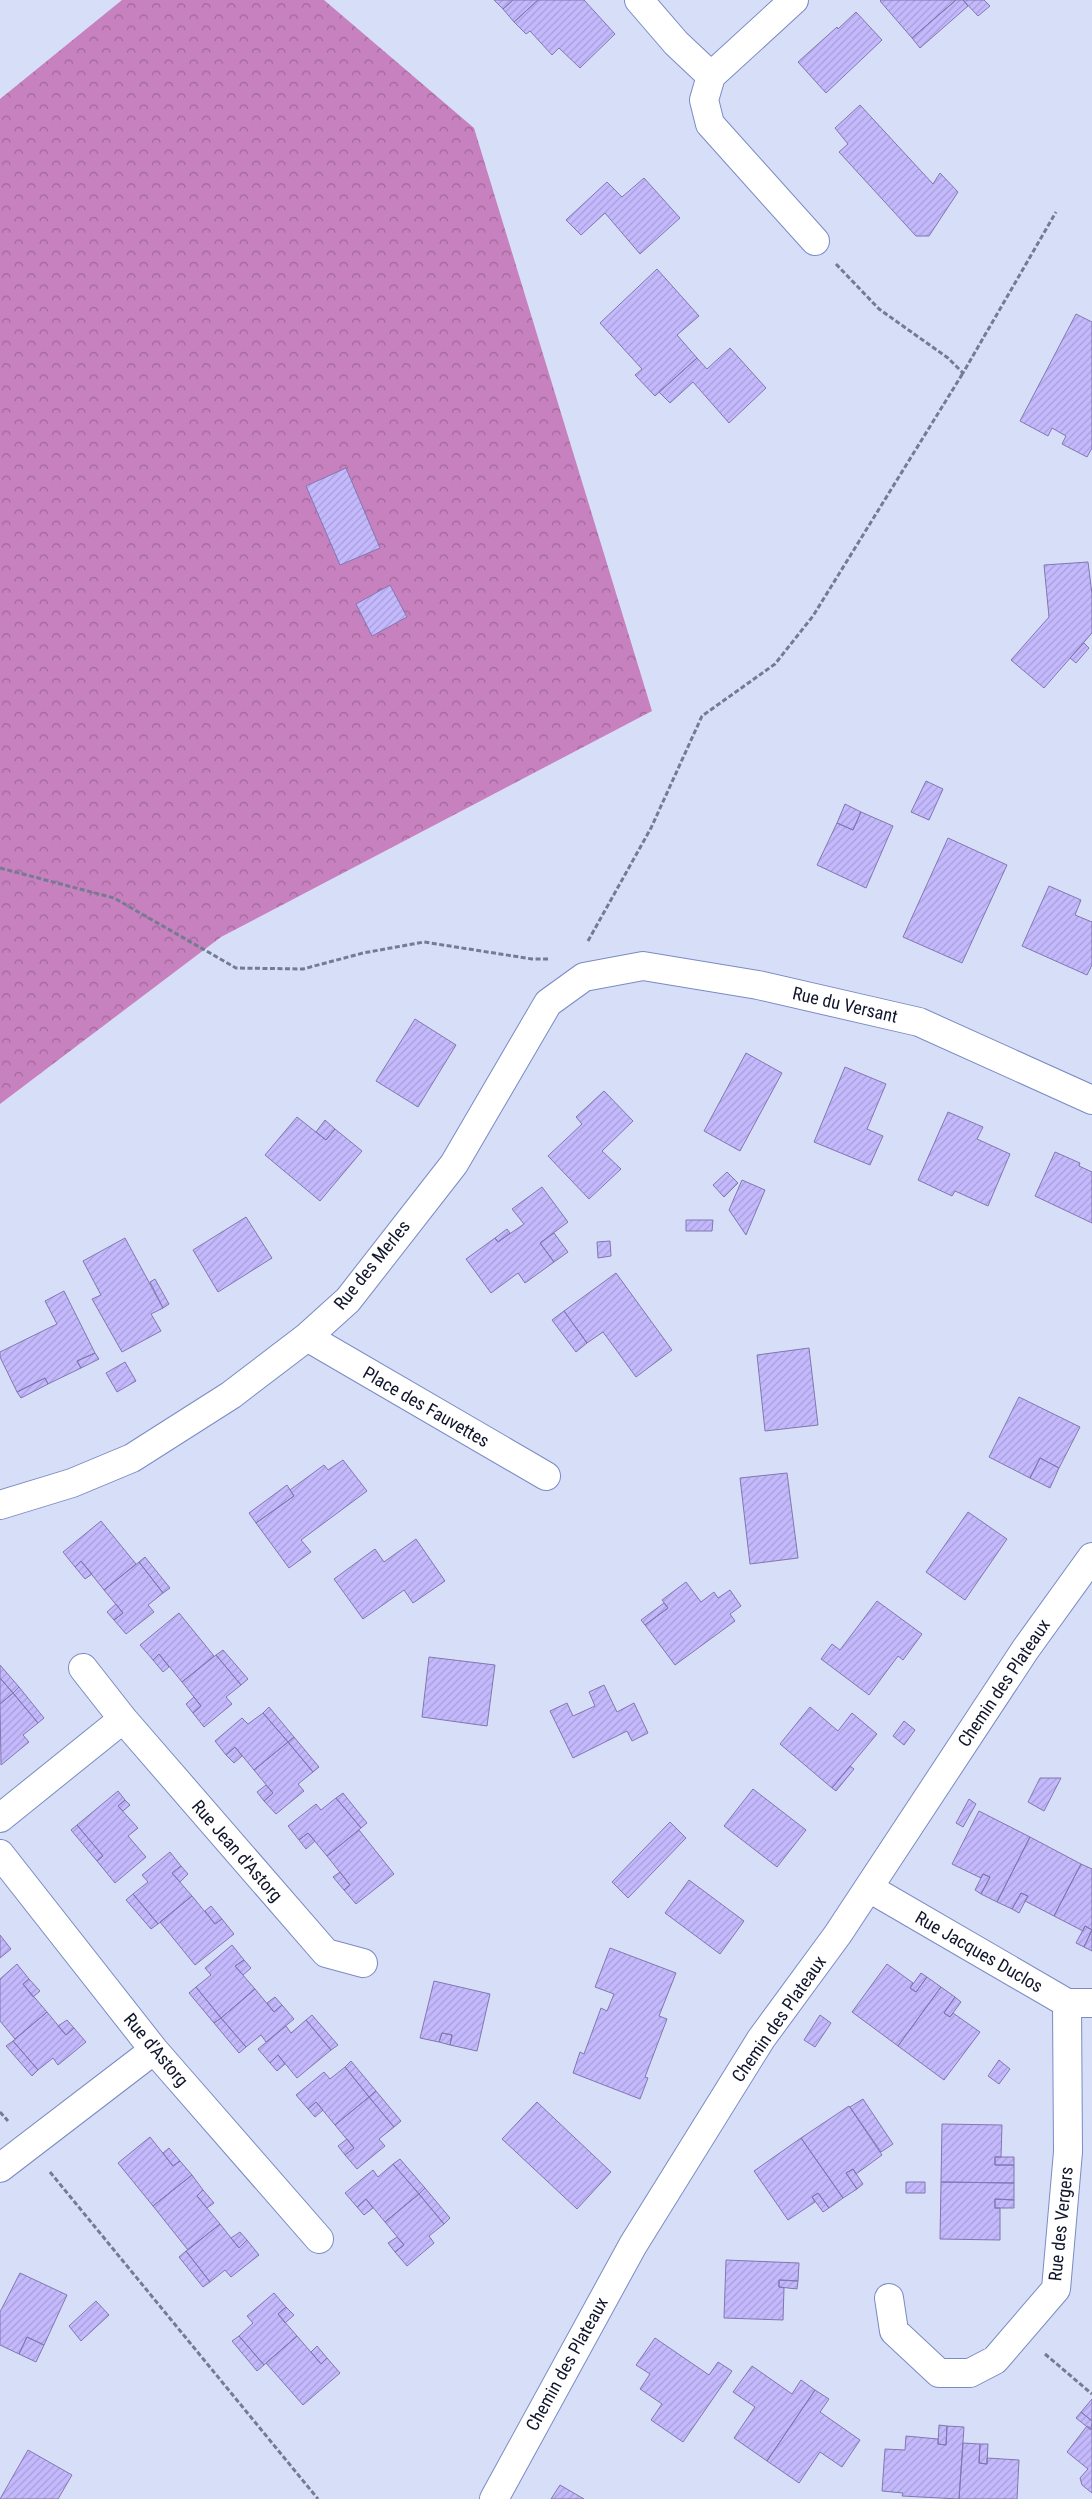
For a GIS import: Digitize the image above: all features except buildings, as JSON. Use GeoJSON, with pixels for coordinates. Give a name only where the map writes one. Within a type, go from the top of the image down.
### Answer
{"type":"FeatureCollection","features":[{"type":"Feature","properties":{"kind":"street"},"geometry":{"type":"LineString","coordinates":[[639,0],[676,43],[711,76]]}},
{"type":"Feature","properties":{"kind":"street"},"geometry":{"type":"LineString","coordinates":[[794,0],[711,76],[704,100],[710,124],[815,241]]}},
{"type":"Feature","properties":{"kind":"street","name":"Rue du Versant"},"geometry":{"type":"LineString","coordinates":[[584,977],[642,966],[758,985],[919,1022],[1092,1100]]}},
{"type":"Feature","properties":{"kind":"street","name":"Rue des Merles"},"geometry":{"type":"LineString","coordinates":[[0,1505],[72,1483],[132,1458],[232,1395],[307,1337],[348,1300],[454,1164],[548,1003],[584,977]]}},
{"type":"Feature","properties":{"kind":"street","name":"Place des Fauvettes"},"geometry":{"type":"LineString","coordinates":[[307,1337],[546,1476]]}},
{"type":"Feature","properties":{"kind":"street","name":"Chemin des Plateaux"},"geometry":{"type":"LineString","coordinates":[[494,2499],[633,2245],[761,2039],[869,1888],[1025,1650],[1092,1557]]}},
{"type":"Feature","properties":{"kind":"street","name":"Rue Jean d'Astorg"},"geometry":{"type":"LineString","coordinates":[[83,1668],[123,1719],[326,1953],[363,1963]]}},
{"type":"Feature","properties":{"kind":"street"},"geometry":{"type":"LineString","coordinates":[[0,1818],[123,1719]]}},
{"type":"Feature","properties":{"kind":"street","name":"Rue d'Astorg"},"geometry":{"type":"LineString","coordinates":[[0,1854],[154,2050],[319,2239]]}},
{"type":"Feature","properties":{"kind":"street","name":"Rue Jacques Duclos"},"geometry":{"type":"LineString","coordinates":[[869,1888],[1079,2003]]}},
{"type":"Feature","properties":{"kind":"street","name":"Rue des Vergers"},"geometry":{"type":"LineString","coordinates":[[889,2298],[894,2331],[939,2373],[970,2373],[995,2360],[1056,2289],[1079,2003]]}},
{"type":"Feature","properties":{"kind":"street"},"geometry":{"type":"LineString","coordinates":[[0,2168],[154,2050]]}},
{"type":"Feature","properties":{"kind":"path"},"geometry":{"type":"LineString","coordinates":[[588,942],[651,828],[702,716],[776,664],[813,616],[963,373],[1056,212]]}},
{"type":"Feature","properties":{"kind":"path"},"geometry":{"type":"LineString","coordinates":[[815,241],[879,309],[948,358],[963,373]]}},
{"type":"Feature","properties":{"kind":"path"},"geometry":{"type":"LineString","coordinates":[[0,868],[114,898],[236,968],[303,969],[364,953],[424,942],[532,959],[551,959]]}},
{"type":"Feature","properties":{"kind":"path"},"geometry":{"type":"LineString","coordinates":[[0,2112],[129,2272],[318,2499]]}},
{"type":"Feature","properties":{"kind":"path"},"geometry":{"type":"LineString","coordinates":[[1030,2317],[1045,2355],[1092,2394]]}},
{"type":"Feature","properties":{"kind":"green space"},"geometry":{"type":"Polygon","coordinates":[[[122,0],[324,0],[474,128],[652,711],[221,937],[0,1104],[0,99],[122,0]]]}}]}
